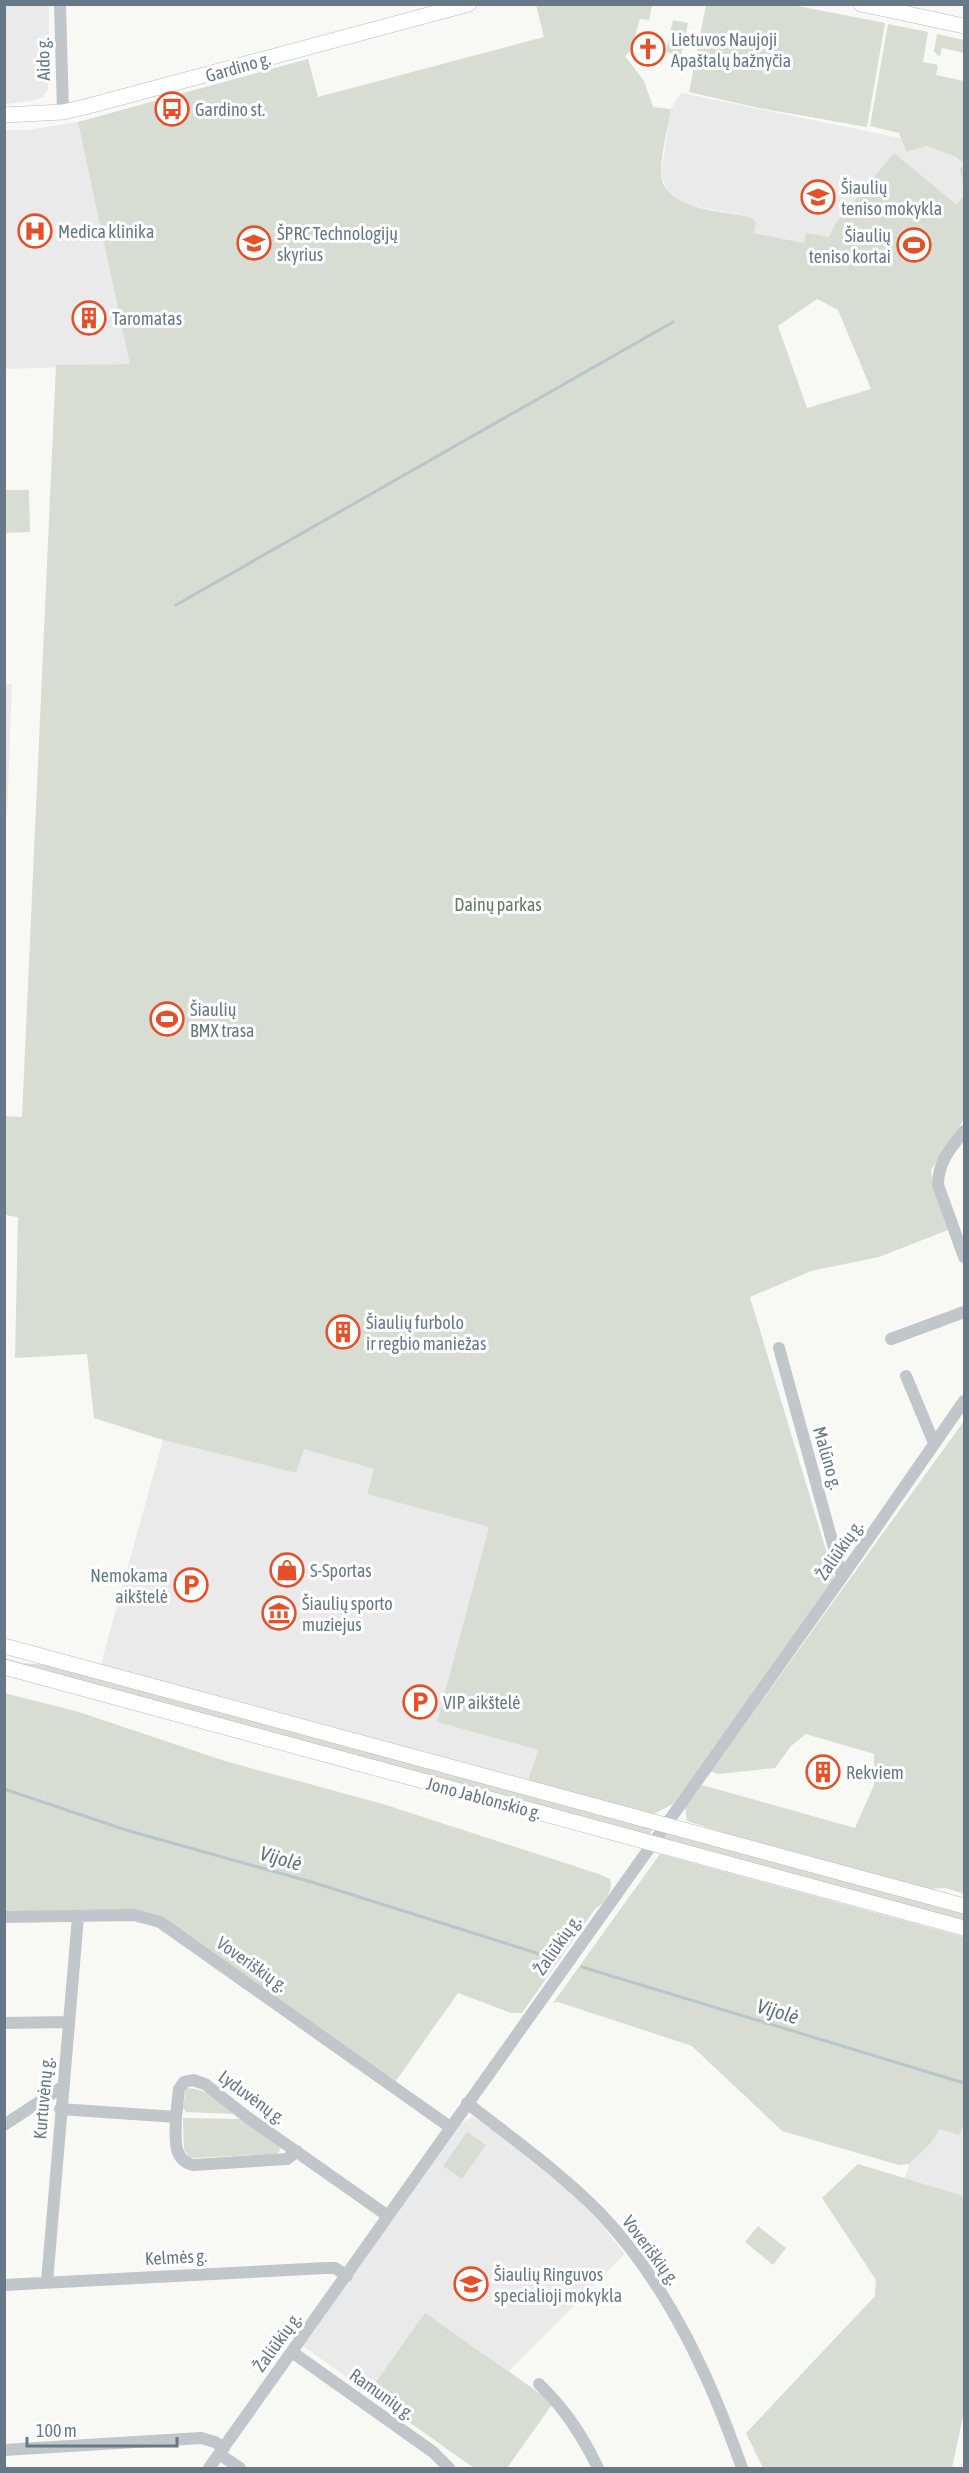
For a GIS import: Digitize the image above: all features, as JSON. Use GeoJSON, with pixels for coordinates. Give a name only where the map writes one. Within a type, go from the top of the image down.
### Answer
{"type":"FeatureCollection","features":[{"type":"Feature","properties":{"kind":"main road","name":"Gardino g."},"geometry":{"type":"LineString","coordinates":[[4,116],[63,112],[149,92],[469,4]]}},
{"type":"Feature","properties":{"kind":"main road"},"geometry":{"type":"LineString","coordinates":[[861,4],[964,26]]}},
{"type":"Feature","properties":{"kind":"main road","name":"Jono Jablonskio g."},"geometry":{"type":"LineString","coordinates":[[4,1646],[964,1906]]}},
{"type":"Feature","properties":{"kind":"main road","name":"Jono Jablonskio g."},"geometry":{"type":"LineString","coordinates":[[4,1667],[964,1928]]}},
{"type":"Feature","properties":{"kind":"street","name":"Aido g."},"geometry":{"type":"LineString","coordinates":[[60,4],[63,112]]}},
{"type":"Feature","properties":{"kind":"street"},"geometry":{"type":"LineString","coordinates":[[964,1131],[942,1161],[938,1185],[964,1257]]}},
{"type":"Feature","properties":{"kind":"street"},"geometry":{"type":"LineString","coordinates":[[891,1339],[964,1311]]}},
{"type":"Feature","properties":{"kind":"street","name":"Malūno g."},"geometry":{"type":"LineString","coordinates":[[779,1348],[842,1576]]}},
{"type":"Feature","properties":{"kind":"street"},"geometry":{"type":"LineString","coordinates":[[906,1376],[934,1443]]}},
{"type":"Feature","properties":{"kind":"street","name":"Žaliūkių g."},"geometry":{"type":"LineString","coordinates":[[209,2469],[964,1401]]}},
{"type":"Feature","properties":{"kind":"street","name":"Voveriškių g."},"geometry":{"type":"LineString","coordinates":[[4,1917],[134,1915],[160,1922],[450,2127]]}},
{"type":"Feature","properties":{"kind":"street","name":"Kurtuvėnų g."},"geometry":{"type":"LineString","coordinates":[[47,2282],[67,2022],[78,1917]]}},
{"type":"Feature","properties":{"kind":"street"},"geometry":{"type":"LineString","coordinates":[[4,2023],[67,2022]]}},
{"type":"Feature","properties":{"kind":"street","name":"Lyduvėnų g."},"geometry":{"type":"LineString","coordinates":[[297,2151],[287,2158],[194,2165],[186,2163],[177,2153],[176,2117],[179,2089],[184,2082],[193,2080],[205,2084],[247,2117],[297,2151],[388,2216]]}},
{"type":"Feature","properties":{"kind":"street"},"geometry":{"type":"LineString","coordinates":[[4,2125],[62,2087]]}},
{"type":"Feature","properties":{"kind":"street","name":"Voveriškių g."},"geometry":{"type":"LineString","coordinates":[[467,2103],[552,2168],[601,2214],[659,2287],[682,2328],[726,2423],[742,2469]]}},
{"type":"Feature","properties":{"kind":"street"},"geometry":{"type":"LineString","coordinates":[[60,2109],[176,2117]]}},
{"type":"Feature","properties":{"kind":"street","name":"Kelmės g."},"geometry":{"type":"LineString","coordinates":[[4,2285],[326,2268],[335,2268],[347,2276]]}},
{"type":"Feature","properties":{"kind":"street","name":"Ramunių g."},"geometry":{"type":"LineString","coordinates":[[292,2352],[433,2452],[449,2469]]}},
{"type":"Feature","properties":{"kind":"street"},"geometry":{"type":"LineString","coordinates":[[539,2384],[561,2405],[574,2423],[598,2469]]}},
{"type":"Feature","properties":{"kind":"street"},"geometry":{"type":"LineString","coordinates":[[4,2450],[201,2438],[215,2442],[240,2469]]}},
{"type":"Feature","properties":{"kind":"shaded area"},"geometry":{"type":"Polygon","coordinates":[[[5,4],[49,5],[48,89],[43,97],[32,101],[5,104],[5,4]]]}},
{"type":"Feature","properties":{"kind":"shaded area"},"geometry":{"type":"Polygon","coordinates":[[[308,59],[318,97],[354,89],[130,365],[5,369],[5,130],[28,130],[78,122],[308,59]]]}},
{"type":"Feature","properties":{"kind":"shaded area","name":"Šiaulių teniso mokykla"},"geometry":{"type":"Polygon","coordinates":[[[681,93],[900,138],[906,152],[927,146],[956,157],[964,164],[960,170],[964,195],[957,206],[837,223],[829,237],[806,233],[804,243],[754,233],[750,217],[684,204],[671,195],[666,188],[661,175],[671,109],[681,93]]]}},
{"type":"Feature","properties":{"kind":"shaded area"},"geometry":{"type":"Polygon","coordinates":[[[5,684],[12,684],[7,815],[4,815],[5,684]]]}},
{"type":"Feature","properties":{"kind":"shaded area"},"geometry":{"type":"Polygon","coordinates":[[[163,1440],[296,1473],[304,1448],[374,1469],[367,1493],[489,1527],[437,1722],[538,1750],[528,1781],[100,1667],[163,1440]]]}},
{"type":"Feature","properties":{"kind":"shaded area","name":"Šiaulių Ringuvos specialioji mokykla"},"geometry":{"type":"Polygon","coordinates":[[[472,2117],[561,2184],[596,2218],[625,2254],[509,2371],[553,2403],[507,2468],[474,2468],[303,2346],[462,2123],[472,2117]]]}},
{"type":"Feature","properties":{"kind":"shaded area"},"geometry":{"type":"Polygon","coordinates":[[[964,2124],[964,2196],[905,2178],[909,2164],[930,2144],[940,2129],[964,2124]]]}},
{"type":"Feature","properties":{"kind":"green space","name":"Dainų parkas"},"geometry":{"type":"Polygon","coordinates":[[[536,5],[652,5],[649,20],[640,19],[631,50],[625,56],[644,81],[653,107],[671,109],[661,165],[664,185],[682,202],[696,207],[750,217],[756,222],[754,233],[804,243],[806,233],[829,237],[836,223],[894,153],[957,205],[964,195],[964,1119],[931,1170],[933,1187],[948,1230],[879,1257],[811,1271],[750,1297],[835,1580],[673,1804],[654,1814],[528,1781],[538,1750],[437,1722],[489,1527],[367,1494],[374,1469],[304,1449],[296,1473],[163,1440],[94,1418],[87,1354],[15,1358],[18,1217],[5,1215],[5,1116],[22,1117],[56,365],[130,364],[78,122],[308,59],[318,97],[544,37],[536,5]],[[817,299],[778,326],[807,408],[871,389],[838,310],[817,299]]]}},
{"type":"Feature","properties":{"kind":"green space"},"geometry":{"type":"Polygon","coordinates":[[[706,5],[793,5],[885,23],[867,127],[759,108],[689,92],[706,5]]]}},
{"type":"Feature","properties":{"kind":"green space"},"geometry":{"type":"Polygon","coordinates":[[[673,20],[688,23],[680,60],[677,59],[678,55],[666,52],[673,20]]]}},
{"type":"Feature","properties":{"kind":"green space"},"geometry":{"type":"Polygon","coordinates":[[[888,24],[928,32],[923,62],[938,65],[936,75],[964,81],[964,164],[956,157],[927,146],[906,152],[899,133],[870,126],[888,24]]]}},
{"type":"Feature","properties":{"kind":"green space"},"geometry":{"type":"Polygon","coordinates":[[[937,34],[964,40],[964,53],[942,48],[940,56],[937,55],[934,51],[937,34]]]}},
{"type":"Feature","properties":{"kind":"green space"},"geometry":{"type":"Polygon","coordinates":[[[964,164],[964,195],[960,169],[964,164]]]}},
{"type":"Feature","properties":{"kind":"green space"},"geometry":{"type":"Polygon","coordinates":[[[5,490],[29,490],[30,532],[5,533],[5,490]]]}},
{"type":"Feature","properties":{"kind":"green space"},"geometry":{"type":"Polygon","coordinates":[[[964,1421],[964,1894],[946,1888],[927,1889],[687,1821],[685,1806],[702,1785],[855,1828],[874,1785],[874,1754],[806,1734],[791,1746],[775,1768],[717,1774],[711,1771],[964,1421]]]}},
{"type":"Feature","properties":{"kind":"green space"},"geometry":{"type":"Polygon","coordinates":[[[4,1658],[22,1663],[50,1665],[652,1829],[650,1835],[5,1661],[4,1658]]]}},
{"type":"Feature","properties":{"kind":"green space"},"geometry":{"type":"Polygon","coordinates":[[[4,1693],[79,1712],[225,1761],[383,1804],[599,1874],[610,1879],[609,1892],[522,2013],[511,2013],[458,1993],[393,2085],[160,1922],[134,1915],[5,1917],[4,1693]]]}},
{"type":"Feature","properties":{"kind":"green space"},"geometry":{"type":"Polygon","coordinates":[[[667,1833],[964,1913],[964,1922],[667,1842],[663,1838],[667,1833]]]}},
{"type":"Feature","properties":{"kind":"green space"},"geometry":{"type":"Polygon","coordinates":[[[660,1854],[964,1937],[964,2124],[959,2135],[940,2129],[930,2144],[909,2164],[899,2165],[782,2131],[692,2046],[558,2002],[553,2003],[660,1854]]]}},
{"type":"Feature","properties":{"kind":"green space"},"geometry":{"type":"Polygon","coordinates":[[[186,2088],[207,2093],[234,2114],[186,2112],[183,2108],[186,2088]]]}},
{"type":"Feature","properties":{"kind":"green space"},"geometry":{"type":"Polygon","coordinates":[[[183,2118],[240,2119],[279,2145],[280,2151],[276,2154],[190,2158],[184,2150],[183,2118]]]}},
{"type":"Feature","properties":{"kind":"green space"},"geometry":{"type":"Polygon","coordinates":[[[467,2132],[486,2145],[462,2179],[443,2166],[467,2132]]]}},
{"type":"Feature","properties":{"kind":"green space"},"geometry":{"type":"Polygon","coordinates":[[[858,2164],[964,2196],[964,2412],[952,2468],[763,2468],[746,2433],[875,2296],[876,2280],[822,2198],[858,2164]]]}},
{"type":"Feature","properties":{"kind":"green space"},"geometry":{"type":"Polygon","coordinates":[[[758,2226],[786,2248],[773,2265],[745,2242],[758,2226]]]}},
{"type":"Feature","properties":{"kind":"green space"},"geometry":{"type":"Polygon","coordinates":[[[425,2313],[553,2403],[507,2468],[474,2468],[368,2393],[425,2313]]]}},
{"type":"Feature","properties":{"kind":"waterway"},"geometry":{"type":"LineString","coordinates":[[176,605],[673,322]]}},
{"type":"Feature","properties":{"kind":"waterway","name":"Vijolė"},"geometry":{"type":"LineString","coordinates":[[4,1789],[126,1830],[315,1883],[549,1957]]}},
{"type":"Feature","properties":{"kind":"waterway","name":"Vijolė"},"geometry":{"type":"LineString","coordinates":[[582,1967],[964,2083]]}},
{"type":"Feature","properties":{"kind":"place","name":"Lietuvos Naujoji Apaštalų bažnyčia"},"geometry":{"type":"Point","coordinates":[648,49]}},
{"type":"Feature","properties":{"kind":"place","name":"Gardino st."},"geometry":{"type":"Point","coordinates":[172,109]}},
{"type":"Feature","properties":{"kind":"place","name":"Šiaulių teniso mokykla"},"geometry":{"type":"Point","coordinates":[818,197]}},
{"type":"Feature","properties":{"kind":"place","name":"Medica klinika"},"geometry":{"type":"Point","coordinates":[35,231]}},
{"type":"Feature","properties":{"kind":"place","name":"ŠPRC Technologijų skyrius"},"geometry":{"type":"Point","coordinates":[254,243]}},
{"type":"Feature","properties":{"kind":"place","name":"Šiaulių teniso kortai"},"geometry":{"type":"Point","coordinates":[914,245]}},
{"type":"Feature","properties":{"kind":"place","name":"Taromatas"},"geometry":{"type":"Point","coordinates":[89,318]}},
{"type":"Feature","properties":{"kind":"place","name":"Šiaulių BMX trasa"},"geometry":{"type":"Point","coordinates":[167,1019]}},
{"type":"Feature","properties":{"kind":"place","name":"Šiaulių furbolo ir regbio maniežas"},"geometry":{"type":"Point","coordinates":[343,1332]}},
{"type":"Feature","properties":{"kind":"place","name":"S-Sportas"},"geometry":{"type":"Point","coordinates":[287,1570]}},
{"type":"Feature","properties":{"kind":"place","name":"Nemokama aikštelė"},"geometry":{"type":"Point","coordinates":[191,1585]}},
{"type":"Feature","properties":{"kind":"place","name":"Šiaulių sporto muziejus"},"geometry":{"type":"Point","coordinates":[279,1613]}},
{"type":"Feature","properties":{"kind":"place","name":"VIP aikštelė"},"geometry":{"type":"Point","coordinates":[420,1702]}},
{"type":"Feature","properties":{"kind":"place","name":"Rekviem"},"geometry":{"type":"Point","coordinates":[823,1772]}},
{"type":"Feature","properties":{"kind":"place","name":"Šiaulių Ringuvos specialioji mokykla"},"geometry":{"type":"Point","coordinates":[471,2284]}}]}
